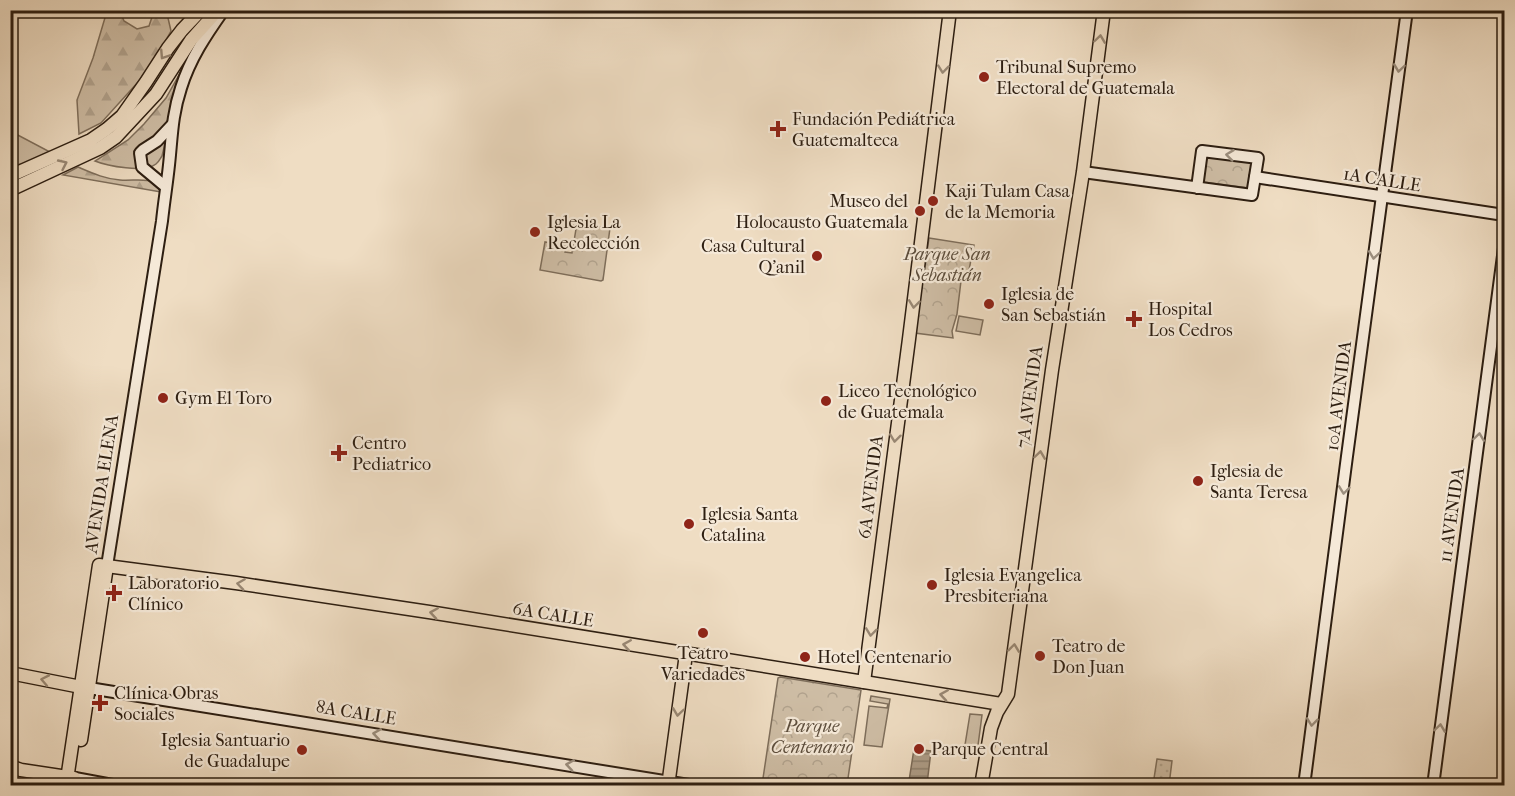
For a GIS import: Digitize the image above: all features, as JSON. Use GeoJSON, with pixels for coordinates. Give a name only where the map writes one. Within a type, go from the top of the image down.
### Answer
{"type":"FeatureCollection","features":[{"type":"Feature","properties":{"kind":"main road"},"geometry":{"type":"LineString","coordinates":[[10,172],[29,168],[91,140],[107,129],[122,116],[168,48],[201,10]]}},
{"type":"Feature","properties":{"kind":"main road"},"geometry":{"type":"LineString","coordinates":[[10,190],[100,148],[116,137],[156,94],[191,40],[218,10]]}},
{"type":"Feature","properties":{"kind":"main road","name":"AVENIDA ELENA"},"geometry":{"type":"LineString","coordinates":[[70,782],[103,566],[166,187],[175,108],[193,59],[223,10]]}},
{"type":"Feature","properties":{"kind":"main road","name":"6A AVENIDA"},"geometry":{"type":"LineString","coordinates":[[864,682],[950,10]]}},
{"type":"Feature","properties":{"kind":"main road","name":"7A AVENIDA"},"geometry":{"type":"LineString","coordinates":[[981,786],[990,734],[997,712],[1008,694],[1104,10]]}},
{"type":"Feature","properties":{"kind":"main road","name":"10A AVENIDA"},"geometry":{"type":"LineString","coordinates":[[1304,786],[1407,10]]}},
{"type":"Feature","properties":{"kind":"main road"},"geometry":{"type":"LineString","coordinates":[[166,187],[142,167],[140,153],[157,141],[172,125]]}},
{"type":"Feature","properties":{"kind":"main road"},"geometry":{"type":"LineString","coordinates":[[157,141],[171,146]]}},
{"type":"Feature","properties":{"kind":"main road"},"geometry":{"type":"LineString","coordinates":[[1083,172],[1197,188],[1252,195],[1258,158],[1202,152],[1197,188]]}},
{"type":"Feature","properties":{"kind":"main road"},"geometry":{"type":"LineString","coordinates":[[153,175],[169,166]]}},
{"type":"Feature","properties":{"kind":"main road","name":"1A CALLE"},"geometry":{"type":"LineString","coordinates":[[1255,177],[1504,215]]}},
{"type":"Feature","properties":{"kind":"main road","name":"11 AVENIDA"},"geometry":{"type":"LineString","coordinates":[[1433,786],[1504,248]]}},
{"type":"Feature","properties":{"kind":"main road","name":"6A CALLE"},"geometry":{"type":"LineString","coordinates":[[103,566],[313,594],[1002,704]]}},
{"type":"Feature","properties":{"kind":"main road"},"geometry":{"type":"LineString","coordinates":[[669,783],[686,654]]}},
{"type":"Feature","properties":{"kind":"main road","name":"8A CALLE"},"geometry":{"type":"LineString","coordinates":[[10,673],[695,786]]}},
{"type":"Feature","properties":{"kind":"main road"},"geometry":{"type":"LineString","coordinates":[[10,766],[70,782],[118,786]]}},
{"type":"Feature","properties":{"kind":"green space"},"geometry":{"type":"Polygon","coordinates":[[[107,11],[120,11],[124,21],[137,29],[149,26],[154,11],[171,11],[168,18],[171,31],[154,61],[139,81],[101,123],[79,134],[77,100],[107,11]]]}},
{"type":"Feature","properties":{"kind":"green space"},"geometry":{"type":"Polygon","coordinates":[[[184,66],[162,156],[158,162],[151,167],[135,168],[117,167],[95,161],[128,140],[144,124],[166,98],[184,66]]]}},
{"type":"Feature","properties":{"kind":"green space"},"geometry":{"type":"Polygon","coordinates":[[[10,132],[50,152],[28,164],[11,165],[10,132]]]}},
{"type":"Feature","properties":{"kind":"green space"},"geometry":{"type":"Polygon","coordinates":[[[1207,155],[1252,162],[1249,188],[1203,182],[1207,155]]]}},
{"type":"Feature","properties":{"kind":"green space"},"geometry":{"type":"Polygon","coordinates":[[[78,167],[109,178],[155,182],[161,192],[63,175],[78,167]]]}},
{"type":"Feature","properties":{"kind":"green space"},"geometry":{"type":"Polygon","coordinates":[[[570,223],[610,228],[603,280],[540,270],[545,242],[566,246],[565,252],[572,253],[576,229],[570,227],[570,223]]]}},
{"type":"Feature","properties":{"kind":"green space","name":"Parque San Sebastián"},"geometry":{"type":"Polygon","coordinates":[[[929,238],[974,245],[967,280],[961,281],[957,314],[952,331],[953,338],[915,333],[929,238]]]}},
{"type":"Feature","properties":{"kind":"green space"},"geometry":{"type":"Polygon","coordinates":[[[959,316],[983,320],[980,335],[956,331],[959,316]]]}},
{"type":"Feature","properties":{"kind":"green space","name":"Parque Centenario"},"geometry":{"type":"Polygon","coordinates":[[[778,678],[861,690],[847,785],[762,785],[778,678]]]}},
{"type":"Feature","properties":{"kind":"green space"},"geometry":{"type":"Polygon","coordinates":[[[871,696],[890,699],[882,747],[864,745],[869,706],[887,708],[888,704],[870,701],[871,696]]]}},
{"type":"Feature","properties":{"kind":"green space"},"geometry":{"type":"Polygon","coordinates":[[[970,714],[982,715],[977,753],[964,751],[970,714]]]}},
{"type":"Feature","properties":{"kind":"green space"},"geometry":{"type":"Polygon","coordinates":[[[1157,759],[1172,761],[1169,785],[1153,785],[1157,759]]]}},
{"type":"Feature","properties":{"kind":"shaded area"},"geometry":{"type":"Polygon","coordinates":[[[914,749],[931,751],[927,784],[909,781],[914,749]]]}},
{"type":"Feature","properties":{"kind":"place","name":"Tribunal Supremo Electoral de Guatemala"},"geometry":{"type":"Point","coordinates":[984,77]}},
{"type":"Feature","properties":{"kind":"place","name":"Fundación Pediátrica Guatemalteca"},"geometry":{"type":"Point","coordinates":[778,129]}},
{"type":"Feature","properties":{"kind":"place","name":"Kaji Tulam Casa de la Memoria"},"geometry":{"type":"Point","coordinates":[933,201]}},
{"type":"Feature","properties":{"kind":"place","name":"Museo del Holocausto Guatemala"},"geometry":{"type":"Point","coordinates":[920,211]}},
{"type":"Feature","properties":{"kind":"place","name":"Iglesia La Recolección"},"geometry":{"type":"Point","coordinates":[535,232]}},
{"type":"Feature","properties":{"kind":"place","name":"Casa Cultural Q'anil"},"geometry":{"type":"Point","coordinates":[817,256]}},
{"type":"Feature","properties":{"kind":"place","name":"Iglesia de San Sebastián"},"geometry":{"type":"Point","coordinates":[989,304]}},
{"type":"Feature","properties":{"kind":"place","name":"Hospital Los Cedros"},"geometry":{"type":"Point","coordinates":[1134,319]}},
{"type":"Feature","properties":{"kind":"place","name":"Gym El Toro"},"geometry":{"type":"Point","coordinates":[163,398]}},
{"type":"Feature","properties":{"kind":"place","name":"Liceo Tecnológico de Guatemala"},"geometry":{"type":"Point","coordinates":[826,401]}},
{"type":"Feature","properties":{"kind":"place","name":"Centro Pediatrico"},"geometry":{"type":"Point","coordinates":[339,453]}},
{"type":"Feature","properties":{"kind":"place","name":"Iglesia de Santa Teresa"},"geometry":{"type":"Point","coordinates":[1198,481]}},
{"type":"Feature","properties":{"kind":"place","name":"Iglesia Santa Catalina"},"geometry":{"type":"Point","coordinates":[689,524]}},
{"type":"Feature","properties":{"kind":"place","name":"Iglesia Evangelica Presbiteriana"},"geometry":{"type":"Point","coordinates":[932,585]}},
{"type":"Feature","properties":{"kind":"place","name":"Laboratorio Clínico"},"geometry":{"type":"Point","coordinates":[114,593]}},
{"type":"Feature","properties":{"kind":"place","name":"Teatro Variedades"},"geometry":{"type":"Point","coordinates":[703,633]}},
{"type":"Feature","properties":{"kind":"place","name":"Teatro de Don Juan"},"geometry":{"type":"Point","coordinates":[1040,656]}},
{"type":"Feature","properties":{"kind":"place","name":"Hotel Centenario"},"geometry":{"type":"Point","coordinates":[805,657]}},
{"type":"Feature","properties":{"kind":"place","name":"Clínica Obras Sociales"},"geometry":{"type":"Point","coordinates":[100,703]}},
{"type":"Feature","properties":{"kind":"place","name":"Parque Central"},"geometry":{"type":"Point","coordinates":[919,749]}},
{"type":"Feature","properties":{"kind":"place","name":"Iglesia Santuario de Guadalupe"},"geometry":{"type":"Point","coordinates":[302,750]}}]}
